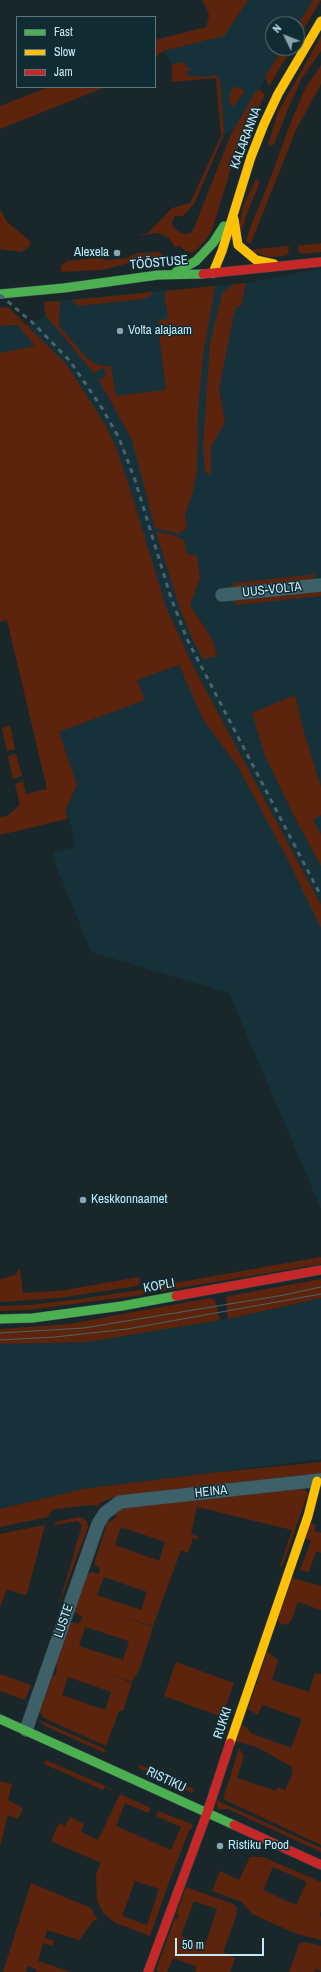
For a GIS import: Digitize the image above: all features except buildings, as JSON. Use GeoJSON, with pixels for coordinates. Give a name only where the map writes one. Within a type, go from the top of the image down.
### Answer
{"type":"FeatureCollection","features":[{"type":"Feature","properties":{"kind":"street","name":"KALARANNA"},"geometry":{"type":"LineString","coordinates":[[213,273],[222,251],[251,157],[264,124],[278,94],[321,22]]}},
{"type":"Feature","properties":{"kind":"street"},"geometry":{"type":"LineString","coordinates":[[233,212],[238,244],[247,254],[256,260],[266,263],[292,266]]}},
{"type":"Feature","properties":{"kind":"street"},"geometry":{"type":"LineString","coordinates":[[174,273],[196,261],[213,243],[233,212]]}},
{"type":"Feature","properties":{"kind":"street","name":"TÖÖSTUSE"},"geometry":{"type":"LineString","coordinates":[[0,294],[174,273],[213,273],[321,262]]}},
{"type":"Feature","properties":{"kind":"street","name":"UUS-VOLTA"},"geometry":{"type":"LineString","coordinates":[[222,595],[321,585]]}},
{"type":"Feature","properties":{"kind":"street","name":"KOPLI"},"geometry":{"type":"LineString","coordinates":[[0,1319],[33,1318],[122,1306],[321,1270]]}},
{"type":"Feature","properties":{"kind":"street","name":"HEINA"},"geometry":{"type":"LineString","coordinates":[[104,1513],[120,1502],[319,1480]]}},
{"type":"Feature","properties":{"kind":"street","name":"RUKKI"},"geometry":{"type":"LineString","coordinates":[[148,1972],[207,1813],[319,1480]]}},
{"type":"Feature","properties":{"kind":"street","name":"LUSTE"},"geometry":{"type":"LineString","coordinates":[[26,1730],[98,1524],[104,1513]]}},
{"type":"Feature","properties":{"kind":"street","name":"RISTIKU"},"geometry":{"type":"LineString","coordinates":[[0,1719],[321,1865]]}},
{"type":"Feature","properties":{"kind":"shaded area"},"geometry":{"type":"Polygon","coordinates":[[[248,0],[314,0],[304,16],[265,16],[265,56],[279,56],[236,128],[221,136],[216,78],[172,82],[172,64],[163,51],[223,36],[248,0]]]}},
{"type":"Feature","properties":{"kind":"shaded area"},"geometry":{"type":"Polygon","coordinates":[[[248,0],[224,36],[163,51],[156,57],[156,40],[206,27],[209,16],[208,11],[202,1],[248,0]]]}},
{"type":"Feature","properties":{"kind":"shaded area"},"geometry":{"type":"Polygon","coordinates":[[[313,0],[321,0],[305,27],[305,16],[303,16],[313,0]]]}},
{"type":"Feature","properties":{"kind":"shaded area"},"geometry":{"type":"Polygon","coordinates":[[[321,36],[321,51],[302,78],[272,146],[268,144],[278,112],[321,36]]]}},
{"type":"Feature","properties":{"kind":"shaded area"},"geometry":{"type":"Polygon","coordinates":[[[278,56],[287,56],[269,86],[265,77],[278,56]]]}},
{"type":"Feature","properties":{"kind":"shaded area"},"geometry":{"type":"Polygon","coordinates":[[[184,62],[186,67],[191,69],[186,72],[189,76],[205,77],[215,75],[220,79],[224,130],[223,137],[194,204],[183,216],[175,216],[172,221],[176,230],[183,234],[191,233],[194,228],[231,134],[256,91],[260,90],[265,95],[236,152],[212,230],[205,241],[193,253],[185,251],[180,246],[175,247],[169,238],[159,233],[141,235],[148,233],[172,208],[190,203],[221,136],[216,78],[172,82],[172,64],[184,62]]]}},
{"type":"Feature","properties":{"kind":"shaded area"},"geometry":{"type":"Polygon","coordinates":[[[321,65],[321,84],[296,130],[251,243],[248,243],[246,241],[250,228],[271,177],[290,124],[305,89],[321,65]]]}},
{"type":"Feature","properties":{"kind":"shaded area"},"geometry":{"type":"Polygon","coordinates":[[[234,86],[245,91],[234,106],[231,106],[229,97],[234,86]]]}},
{"type":"Feature","properties":{"kind":"shaded area"},"geometry":{"type":"Polygon","coordinates":[[[46,88],[103,88],[0,129],[0,106],[46,88]]]}},
{"type":"Feature","properties":{"kind":"shaded area"},"geometry":{"type":"Polygon","coordinates":[[[256,179],[260,182],[246,216],[241,234],[239,229],[243,206],[256,179]]]}},
{"type":"Feature","properties":{"kind":"shaded area"},"geometry":{"type":"Polygon","coordinates":[[[0,209],[7,222],[31,242],[29,247],[21,252],[0,249],[0,209]]]}},
{"type":"Feature","properties":{"kind":"shaded area"},"geometry":{"type":"Polygon","coordinates":[[[321,243],[321,252],[303,254],[299,252],[298,246],[321,243]]]}},
{"type":"Feature","properties":{"kind":"shaded area"},"geometry":{"type":"Polygon","coordinates":[[[289,246],[288,254],[284,256],[269,257],[248,250],[289,246]]]}},
{"type":"Feature","properties":{"kind":"shaded area"},"geometry":{"type":"Polygon","coordinates":[[[158,252],[164,256],[147,258],[103,270],[61,272],[61,266],[67,261],[97,258],[108,260],[127,258],[137,253],[158,252]]]}},
{"type":"Feature","properties":{"kind":"shaded area"},"geometry":{"type":"Polygon","coordinates":[[[321,268],[321,1209],[229,993],[91,952],[56,865],[53,853],[76,847],[69,818],[67,819],[66,810],[77,785],[59,732],[144,700],[137,680],[179,665],[6,352],[0,353],[0,326],[28,325],[45,316],[44,302],[246,283],[321,268]]]}},
{"type":"Feature","properties":{"kind":"shaded area"},"geometry":{"type":"Polygon","coordinates":[[[246,283],[241,306],[236,307],[233,318],[219,389],[225,422],[211,447],[211,475],[205,472],[203,446],[210,344],[222,294],[232,285],[246,283]]]}},
{"type":"Feature","properties":{"kind":"shaded area"},"geometry":{"type":"Polygon","coordinates":[[[215,286],[203,357],[198,411],[197,470],[193,491],[185,515],[187,526],[185,530],[179,534],[155,528],[132,440],[99,380],[107,374],[103,368],[94,373],[46,316],[44,302],[60,301],[59,326],[87,358],[94,363],[103,366],[111,366],[116,396],[164,390],[166,388],[158,327],[160,326],[158,320],[167,319],[168,314],[165,291],[215,286]]]}},
{"type":"Feature","properties":{"kind":"shaded area"},"geometry":{"type":"Polygon","coordinates":[[[152,292],[153,294],[144,299],[79,306],[71,300],[152,292]]]}},
{"type":"Feature","properties":{"kind":"shaded area"},"geometry":{"type":"Polygon","coordinates":[[[8,307],[66,364],[106,426],[117,450],[130,489],[166,607],[193,666],[321,905],[321,928],[286,856],[238,767],[203,719],[179,665],[137,680],[145,700],[59,732],[77,785],[66,810],[67,819],[0,835],[0,817],[7,816],[20,805],[15,784],[23,781],[26,794],[47,789],[7,620],[0,622],[0,353],[35,346],[18,325],[0,326],[0,308],[8,307]]]}},
{"type":"Feature","properties":{"kind":"shaded area"},"geometry":{"type":"Polygon","coordinates":[[[156,532],[170,534],[184,540],[187,554],[197,556],[200,578],[190,605],[212,639],[217,656],[203,659],[192,638],[180,609],[156,532]]]}},
{"type":"Feature","properties":{"kind":"shaded area"},"geometry":{"type":"Polygon","coordinates":[[[317,574],[312,580],[232,589],[231,586],[235,583],[317,574]]]}},
{"type":"Feature","properties":{"kind":"shaded area"},"geometry":{"type":"Polygon","coordinates":[[[321,591],[321,596],[237,605],[233,601],[321,591]]]}},
{"type":"Feature","properties":{"kind":"shaded area"},"geometry":{"type":"Polygon","coordinates":[[[295,695],[303,729],[321,787],[321,815],[313,820],[321,835],[321,866],[293,814],[265,756],[252,713],[295,695]]]}},
{"type":"Feature","properties":{"kind":"shaded area"},"geometry":{"type":"Polygon","coordinates":[[[10,726],[15,749],[7,751],[2,728],[10,726]]]}},
{"type":"Feature","properties":{"kind":"shaded area"},"geometry":{"type":"Polygon","coordinates":[[[16,754],[22,776],[13,779],[8,756],[16,754]]]}},
{"type":"Feature","properties":{"kind":"shaded area"},"geometry":{"type":"Polygon","coordinates":[[[321,1257],[321,1264],[162,1291],[158,1286],[321,1257]]]}},
{"type":"Feature","properties":{"kind":"shaded area"},"geometry":{"type":"Polygon","coordinates":[[[20,1268],[23,1293],[59,1291],[139,1277],[140,1282],[137,1286],[59,1298],[0,1302],[0,1279],[15,1275],[20,1268]]]}},
{"type":"Feature","properties":{"kind":"shaded area"},"geometry":{"type":"Polygon","coordinates":[[[321,1279],[321,1298],[228,1319],[226,1298],[230,1295],[232,1297],[234,1295],[321,1279]]]}},
{"type":"Feature","properties":{"kind":"shaded area"},"geometry":{"type":"Polygon","coordinates":[[[146,1289],[146,1292],[142,1295],[28,1310],[0,1311],[0,1306],[30,1305],[146,1289]]]}},
{"type":"Feature","properties":{"kind":"shaded area"},"geometry":{"type":"Polygon","coordinates":[[[210,1298],[215,1301],[220,1320],[87,1342],[0,1344],[0,1329],[69,1324],[210,1298]]]}},
{"type":"Feature","properties":{"kind":"shaded area"},"geometry":{"type":"Polygon","coordinates":[[[321,1298],[321,1459],[83,1489],[0,1509],[0,1344],[87,1342],[220,1320],[321,1298]]]}},
{"type":"Feature","properties":{"kind":"shaded area"},"geometry":{"type":"Polygon","coordinates":[[[321,1462],[321,1475],[112,1498],[100,1503],[98,1506],[90,1505],[56,1509],[51,1511],[48,1517],[0,1527],[0,1509],[83,1489],[211,1473],[321,1462]]]}},
{"type":"Feature","properties":{"kind":"shaded area"},"geometry":{"type":"Polygon","coordinates":[[[296,1488],[303,1489],[308,1493],[282,1567],[280,1566],[292,1530],[197,1507],[191,1534],[199,1537],[198,1539],[193,1538],[188,1553],[181,1550],[153,1626],[121,1616],[153,1627],[140,1668],[132,1682],[102,1671],[132,1683],[123,1711],[119,1711],[106,1746],[44,1718],[39,1711],[53,1675],[56,1675],[57,1661],[69,1627],[72,1622],[78,1624],[83,1618],[74,1611],[86,1575],[92,1572],[99,1574],[100,1568],[94,1564],[107,1523],[117,1517],[113,1514],[121,1509],[133,1506],[296,1488]],[[121,1527],[115,1545],[159,1561],[165,1542],[121,1527]],[[104,1577],[97,1595],[141,1610],[147,1592],[104,1577]],[[85,1627],[79,1646],[123,1660],[129,1641],[85,1627]],[[68,1677],[62,1695],[105,1710],[111,1692],[68,1677]]]}},
{"type":"Feature","properties":{"kind":"shaded area"},"geometry":{"type":"Polygon","coordinates":[[[80,1517],[87,1521],[88,1527],[58,1608],[82,1525],[77,1521],[55,1525],[55,1522],[80,1517]]]}},
{"type":"Feature","properties":{"kind":"shaded area"},"geometry":{"type":"Polygon","coordinates":[[[310,1523],[316,1525],[314,1531],[321,1533],[321,1553],[316,1551],[309,1572],[300,1570],[311,1541],[304,1538],[310,1523]]]}},
{"type":"Feature","properties":{"kind":"shaded area"},"geometry":{"type":"Polygon","coordinates":[[[45,1525],[27,1594],[24,1595],[7,1589],[0,1607],[0,1534],[45,1525]]]}},
{"type":"Feature","properties":{"kind":"shaded area"},"geometry":{"type":"Polygon","coordinates":[[[292,1578],[321,1586],[321,1610],[298,1602],[290,1623],[281,1625],[278,1620],[292,1578]]]}},
{"type":"Feature","properties":{"kind":"shaded area"},"geometry":{"type":"Polygon","coordinates":[[[267,1652],[278,1660],[272,1680],[309,1692],[315,1673],[321,1674],[321,1845],[223,1799],[239,1748],[244,1756],[237,1778],[276,1791],[278,1787],[285,1790],[292,1775],[292,1767],[257,1747],[236,1741],[241,1725],[246,1727],[251,1733],[291,1748],[302,1719],[262,1705],[258,1715],[248,1709],[267,1652]]]}},
{"type":"Feature","properties":{"kind":"shaded area"},"geometry":{"type":"Polygon","coordinates":[[[176,1662],[234,1683],[222,1717],[164,1696],[176,1662]]]}},
{"type":"Feature","properties":{"kind":"shaded area"},"geometry":{"type":"Polygon","coordinates":[[[0,1674],[31,1685],[25,1700],[0,1691],[0,1674]]]}},
{"type":"Feature","properties":{"kind":"shaded area"},"geometry":{"type":"Polygon","coordinates":[[[39,1720],[105,1749],[105,1753],[45,1726],[39,1720]]]}},
{"type":"Feature","properties":{"kind":"shaded area"},"geometry":{"type":"Polygon","coordinates":[[[46,1760],[112,1790],[105,1787],[103,1790],[44,1764],[46,1760]]]}},
{"type":"Feature","properties":{"kind":"shaded area"},"geometry":{"type":"Polygon","coordinates":[[[141,1765],[194,1789],[192,1793],[138,1768],[141,1765]]]}},
{"type":"Feature","properties":{"kind":"shaded area"},"geometry":{"type":"Polygon","coordinates":[[[0,1781],[12,1784],[8,1800],[23,1808],[18,1819],[8,1815],[0,1847],[0,1781]]]}},
{"type":"Feature","properties":{"kind":"shaded area"},"geometry":{"type":"Polygon","coordinates":[[[120,1794],[151,1808],[148,1813],[125,1803],[116,1826],[171,1850],[181,1827],[156,1816],[158,1811],[192,1824],[193,1827],[189,1831],[150,1936],[116,1923],[104,1914],[97,1901],[96,1874],[101,1863],[51,1841],[59,1823],[65,1826],[70,1817],[84,1824],[81,1832],[98,1840],[120,1794]],[[135,1881],[122,1916],[147,1925],[159,1889],[135,1881]]]}},
{"type":"Feature","properties":{"kind":"shaded area"},"geometry":{"type":"Polygon","coordinates":[[[216,1800],[321,1848],[321,1852],[228,1809],[218,1809],[216,1800]]]}},
{"type":"Feature","properties":{"kind":"shaded area"},"geometry":{"type":"Polygon","coordinates":[[[250,1857],[263,1857],[321,1882],[321,1911],[319,1915],[321,1917],[321,1940],[297,1934],[252,1914],[242,1902],[212,1891],[220,1871],[239,1880],[250,1857]],[[273,1867],[263,1890],[296,1905],[307,1882],[273,1867]]]}},
{"type":"Feature","properties":{"kind":"shaded area"},"geometry":{"type":"Polygon","coordinates":[[[31,1883],[91,1908],[98,1921],[94,1920],[79,1940],[47,1930],[45,1938],[54,1941],[53,1946],[43,1943],[38,1961],[71,1972],[36,1972],[37,1970],[28,1966],[26,1972],[3,1972],[31,1883]]]}},
{"type":"Feature","properties":{"kind":"shaded area"},"geometry":{"type":"Polygon","coordinates":[[[186,1887],[233,1904],[237,1908],[236,1917],[223,1952],[235,1958],[230,1972],[195,1972],[197,1967],[173,1958],[167,1972],[159,1972],[156,1970],[175,1918],[178,1919],[179,1915],[176,1914],[186,1887]],[[194,1901],[181,1936],[205,1945],[217,1909],[194,1901]]]}},
{"type":"Feature","properties":{"kind":"shaded area"},"geometry":{"type":"Polygon","coordinates":[[[306,1942],[321,1946],[321,1971],[315,1969],[314,1972],[289,1972],[299,1944],[306,1942]]]}},
{"type":"Feature","properties":{"kind":"tram line"},"geometry":{"type":"LineString","coordinates":[[0,1333],[84,1328],[284,1295],[321,1287]]}},
{"type":"Feature","properties":{"kind":"tram line"},"geometry":{"type":"LineString","coordinates":[[0,1340],[55,1337],[127,1329],[321,1294]]}},
{"type":"Feature","properties":{"kind":"railway"},"geometry":{"type":"LineString","coordinates":[[0,295],[33,323],[70,361],[102,408],[119,438],[135,480],[171,598],[187,639],[321,896]]}},
{"type":"Feature","properties":{"kind":"traffic: fast"},"geometry":{"type":"LineString","coordinates":[[176,272],[196,261],[213,243],[224,226]]}},
{"type":"Feature","properties":{"kind":"traffic: fast"},"geometry":{"type":"LineString","coordinates":[[0,294],[64,288],[158,275],[203,274]]}},
{"type":"Feature","properties":{"kind":"traffic: fast"},"geometry":{"type":"LineString","coordinates":[[0,1319],[33,1318],[122,1306],[176,1296]]}},
{"type":"Feature","properties":{"kind":"traffic: fast"},"geometry":{"type":"LineString","coordinates":[[0,1719],[234,1825]]}},
{"type":"Feature","properties":{"kind":"traffic: slow"},"geometry":{"type":"LineString","coordinates":[[213,273],[222,251],[251,157],[264,124],[278,94],[321,21]]}},
{"type":"Feature","properties":{"kind":"traffic: slow"},"geometry":{"type":"LineString","coordinates":[[234,219],[238,245],[256,260],[274,264]]}},
{"type":"Feature","properties":{"kind":"traffic: slow"},"geometry":{"type":"LineString","coordinates":[[230,1743],[308,1516],[317,1481]]}},
{"type":"Feature","properties":{"kind":"traffic: jam"},"geometry":{"type":"LineString","coordinates":[[203,274],[321,262]]}},
{"type":"Feature","properties":{"kind":"traffic: jam"},"geometry":{"type":"LineString","coordinates":[[176,1296],[321,1270]]}},
{"type":"Feature","properties":{"kind":"traffic: jam"},"geometry":{"type":"LineString","coordinates":[[148,1972],[207,1813],[230,1743]]}},
{"type":"Feature","properties":{"kind":"traffic: jam"},"geometry":{"type":"LineString","coordinates":[[234,1825],[321,1865]]}},
{"type":"Feature","properties":{"kind":"place","name":"Alexela"},"geometry":{"type":"Point","coordinates":[117,253]}},
{"type":"Feature","properties":{"kind":"place","name":"Volta alajaam"},"geometry":{"type":"Point","coordinates":[120,331]}},
{"type":"Feature","properties":{"kind":"place","name":"Keskkonnaamet"},"geometry":{"type":"Point","coordinates":[83,1200]}},
{"type":"Feature","properties":{"kind":"place","name":"Ristiku Pood"},"geometry":{"type":"Point","coordinates":[220,1846]}}]}
